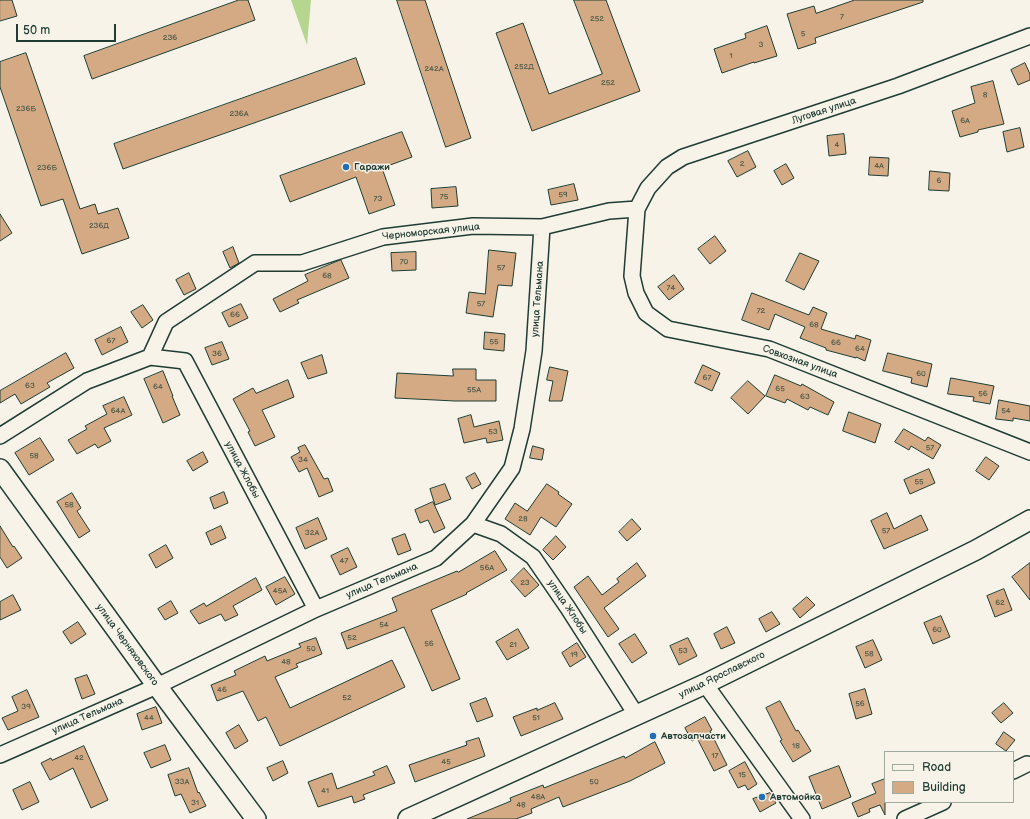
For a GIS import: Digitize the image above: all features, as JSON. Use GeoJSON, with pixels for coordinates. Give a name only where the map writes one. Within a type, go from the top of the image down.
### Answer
{"type":"FeatureCollection","features":[{"type":"Feature","properties":{"kind":"street","name":"Луговая улица"},"geometry":{"type":"LineString","coordinates":[[637,209],[648,188],[667,167],[683,157],[898,86],[1030,36]]}},
{"type":"Feature","properties":{"kind":"street","name":"Черноморская улица"},"geometry":{"type":"LineString","coordinates":[[150,356],[166,322],[255,263],[302,263],[383,237],[473,226],[542,227],[609,211],[637,209]]}},
{"type":"Feature","properties":{"kind":"street","name":"Совхозная улица"},"geometry":{"type":"LineString","coordinates":[[637,209],[632,276],[636,293],[646,313],[668,329],[769,349],[1030,452]]}},
{"type":"Feature","properties":{"kind":"street","name":"улица Тельмана"},"geometry":{"type":"LineString","coordinates":[[0,755],[157,686],[316,609],[436,558],[472,524],[512,468],[522,429],[534,351],[542,227]]}},
{"type":"Feature","properties":{"kind":"street"},"geometry":{"type":"LineString","coordinates":[[0,436],[88,381],[150,356]]}},
{"type":"Feature","properties":{"kind":"street","name":"улица Жлобы"},"geometry":{"type":"LineString","coordinates":[[150,356],[185,361],[316,609]]}},
{"type":"Feature","properties":{"kind":"street","name":"улица Черняховского"},"geometry":{"type":"LineString","coordinates":[[0,469],[157,686],[256,819]]}},
{"type":"Feature","properties":{"kind":"street","name":"улица Ярославского"},"geometry":{"type":"LineString","coordinates":[[408,819],[705,684],[976,550],[1030,520]]}},
{"type":"Feature","properties":{"kind":"street","name":"улица Жлобы"},"geometry":{"type":"LineString","coordinates":[[472,524],[501,534],[533,558],[568,608],[637,716]]}},
{"type":"Feature","properties":{"kind":"street"},"geometry":{"type":"LineString","coordinates":[[705,684],[802,819]]}},
{"type":"Feature","properties":{"kind":"street"},"geometry":{"type":"LineString","coordinates":[[1014,770],[1027,764]]}},
{"type":"Feature","properties":{"kind":"street"},"geometry":{"type":"LineString","coordinates":[[904,819],[941,803]]}},
{"type":"Feature","properties":{"kind":"green space"},"geometry":{"type":"Polygon","coordinates":[[[291,0],[311,0],[307,45],[291,0]]]}},
{"type":"Feature","properties":{"kind":"building"},"geometry":{"type":"Polygon","coordinates":[[[0,0],[12,0],[17,16],[0,21],[0,0]]]}},
{"type":"Feature","properties":{"kind":"building"},"geometry":{"type":"Polygon","coordinates":[[[239,0],[248,0],[255,20],[92,79],[84,56],[239,0]]]}},
{"type":"Feature","properties":{"kind":"building"},"geometry":{"type":"Polygon","coordinates":[[[397,0],[425,0],[471,138],[446,147],[397,0]]]}},
{"type":"Feature","properties":{"kind":"building"},"geometry":{"type":"Polygon","coordinates":[[[574,0],[606,0],[640,91],[532,131],[496,33],[523,23],[549,94],[602,74],[574,0]]]}},
{"type":"Feature","properties":{"kind":"building"},"geometry":{"type":"Polygon","coordinates":[[[855,0],[923,0],[923,2],[815,38],[816,43],[798,49],[787,14],[814,6],[816,13],[855,0]]]}},
{"type":"Feature","properties":{"kind":"building"},"geometry":{"type":"Polygon","coordinates":[[[767,26],[777,56],[722,73],[714,49],[746,38],[745,34],[767,26]]]}},
{"type":"Feature","properties":{"kind":"building"},"geometry":{"type":"Polygon","coordinates":[[[26,53],[80,209],[95,204],[98,214],[118,208],[129,238],[82,254],[63,199],[41,206],[0,87],[0,62],[26,53]]]}},
{"type":"Feature","properties":{"kind":"building"},"geometry":{"type":"Polygon","coordinates":[[[356,58],[365,84],[123,169],[114,144],[356,58]]]}},
{"type":"Feature","properties":{"kind":"building"},"geometry":{"type":"Polygon","coordinates":[[[1025,63],[1030,74],[1030,80],[1018,85],[1011,70],[1025,63]]]}},
{"type":"Feature","properties":{"kind":"building"},"geometry":{"type":"Polygon","coordinates":[[[993,81],[1004,124],[978,130],[978,132],[960,137],[952,111],[975,103],[971,87],[993,81]]]}},
{"type":"Feature","properties":{"kind":"building"},"geometry":{"type":"Polygon","coordinates":[[[1020,128],[1024,147],[1007,152],[1003,132],[1020,128]]]}},
{"type":"Feature","properties":{"kind":"building","name":"Гаражи"},"geometry":{"type":"Polygon","coordinates":[[[402,132],[412,157],[382,168],[395,205],[369,214],[356,177],[290,202],[280,176],[402,132]]]}},
{"type":"Feature","properties":{"kind":"building"},"geometry":{"type":"Polygon","coordinates":[[[844,134],[846,154],[829,156],[827,136],[844,134]]]}},
{"type":"Feature","properties":{"kind":"building"},"geometry":{"type":"Polygon","coordinates":[[[748,151],[756,167],[737,177],[728,161],[748,151]]]}},
{"type":"Feature","properties":{"kind":"building"},"geometry":{"type":"Polygon","coordinates":[[[870,157],[889,158],[888,176],[869,175],[870,157]]]}},
{"type":"Feature","properties":{"kind":"building"},"geometry":{"type":"Polygon","coordinates":[[[786,164],[794,178],[782,185],[774,171],[786,164]]]}},
{"type":"Feature","properties":{"kind":"building"},"geometry":{"type":"Polygon","coordinates":[[[930,171],[950,173],[949,191],[929,190],[930,171]]]}},
{"type":"Feature","properties":{"kind":"building"},"geometry":{"type":"Polygon","coordinates":[[[574,184],[578,200],[551,205],[548,190],[574,184]]]}},
{"type":"Feature","properties":{"kind":"building"},"geometry":{"type":"Polygon","coordinates":[[[456,187],[458,206],[432,208],[431,189],[456,187]]]}},
{"type":"Feature","properties":{"kind":"building"},"geometry":{"type":"Polygon","coordinates":[[[0,214],[12,233],[0,241],[0,214]]]}},
{"type":"Feature","properties":{"kind":"building"},"geometry":{"type":"Polygon","coordinates":[[[715,236],[726,251],[710,264],[698,249],[715,236]]]}},
{"type":"Feature","properties":{"kind":"building"},"geometry":{"type":"Polygon","coordinates":[[[233,247],[239,263],[230,268],[223,252],[233,247]]]}},
{"type":"Feature","properties":{"kind":"building"},"geometry":{"type":"Polygon","coordinates":[[[489,250],[516,253],[512,286],[498,285],[493,317],[466,313],[469,292],[485,294],[489,250]]]}},
{"type":"Feature","properties":{"kind":"building"},"geometry":{"type":"Polygon","coordinates":[[[416,252],[416,270],[392,271],[391,253],[416,252]]]}},
{"type":"Feature","properties":{"kind":"building"},"geometry":{"type":"Polygon","coordinates":[[[800,253],[819,261],[804,290],[786,281],[800,253]]]}},
{"type":"Feature","properties":{"kind":"building"},"geometry":{"type":"Polygon","coordinates":[[[341,260],[349,278],[297,300],[299,303],[280,312],[273,299],[308,281],[305,275],[341,260]]]}},
{"type":"Feature","properties":{"kind":"building"},"geometry":{"type":"Polygon","coordinates":[[[189,273],[196,289],[184,295],[176,280],[189,273]]]}},
{"type":"Feature","properties":{"kind":"building"},"geometry":{"type":"Polygon","coordinates":[[[674,275],[684,289],[669,300],[658,287],[674,275]]]}},
{"type":"Feature","properties":{"kind":"building"},"geometry":{"type":"Polygon","coordinates":[[[752,293],[809,315],[813,307],[827,313],[821,329],[855,339],[856,335],[871,340],[865,361],[856,357],[826,350],[826,348],[800,338],[805,327],[775,314],[769,330],[742,320],[752,293]]]}},
{"type":"Feature","properties":{"kind":"building"},"geometry":{"type":"Polygon","coordinates":[[[241,304],[248,318],[229,327],[222,313],[241,304]]]}},
{"type":"Feature","properties":{"kind":"building"},"geometry":{"type":"Polygon","coordinates":[[[143,305],[153,320],[142,328],[131,312],[143,305]]]}},
{"type":"Feature","properties":{"kind":"building"},"geometry":{"type":"Polygon","coordinates":[[[121,327],[128,342],[102,355],[95,340],[121,327]]]}},
{"type":"Feature","properties":{"kind":"building"},"geometry":{"type":"Polygon","coordinates":[[[485,332],[505,334],[504,351],[484,349],[485,332]]]}},
{"type":"Feature","properties":{"kind":"building"},"geometry":{"type":"Polygon","coordinates":[[[222,342],[229,359],[212,365],[205,348],[222,342]]]}},
{"type":"Feature","properties":{"kind":"building"},"geometry":{"type":"Polygon","coordinates":[[[66,353],[74,368],[47,383],[50,387],[21,404],[15,394],[0,403],[0,391],[66,353]]]}},
{"type":"Feature","properties":{"kind":"building"},"geometry":{"type":"Polygon","coordinates":[[[888,353],[932,364],[927,387],[911,383],[912,378],[883,371],[888,353]]]}},
{"type":"Feature","properties":{"kind":"building"},"geometry":{"type":"Polygon","coordinates":[[[322,355],[327,373],[308,379],[301,363],[322,355]]]}},
{"type":"Feature","properties":{"kind":"building"},"geometry":{"type":"Polygon","coordinates":[[[703,365],[720,373],[712,391],[695,383],[703,365]]]}},
{"type":"Feature","properties":{"kind":"building"},"geometry":{"type":"Polygon","coordinates":[[[550,367],[568,371],[562,401],[549,401],[553,381],[547,380],[550,367]]]}},
{"type":"Feature","properties":{"kind":"building"},"geometry":{"type":"Polygon","coordinates":[[[453,369],[476,369],[476,380],[496,380],[496,401],[455,401],[395,398],[397,373],[453,376],[453,369]]]}},
{"type":"Feature","properties":{"kind":"building"},"geometry":{"type":"Polygon","coordinates":[[[163,371],[180,415],[163,423],[144,379],[163,371]]]}},
{"type":"Feature","properties":{"kind":"building"},"geometry":{"type":"Polygon","coordinates":[[[775,375],[801,386],[802,384],[834,402],[828,415],[810,407],[808,410],[787,399],[785,403],[766,396],[775,375]]]}},
{"type":"Feature","properties":{"kind":"building"},"geometry":{"type":"Polygon","coordinates":[[[951,378],[994,386],[990,404],[973,401],[974,397],[948,394],[951,378]]]}},
{"type":"Feature","properties":{"kind":"building"},"geometry":{"type":"Polygon","coordinates":[[[288,380],[294,397],[262,410],[275,437],[255,446],[248,432],[250,431],[233,399],[253,388],[256,393],[288,380]]]}},
{"type":"Feature","properties":{"kind":"building"},"geometry":{"type":"Polygon","coordinates":[[[748,381],[765,396],[748,414],[731,398],[748,381]]]}},
{"type":"Feature","properties":{"kind":"building"},"geometry":{"type":"Polygon","coordinates":[[[124,397],[132,415],[104,428],[111,441],[98,448],[95,444],[77,454],[68,440],[87,429],[85,426],[107,414],[103,406],[124,397]]]}},
{"type":"Feature","properties":{"kind":"building"},"geometry":{"type":"Polygon","coordinates":[[[999,400],[1030,406],[1030,421],[1013,418],[1013,421],[996,419],[999,400]]]}},
{"type":"Feature","properties":{"kind":"building"},"geometry":{"type":"Polygon","coordinates":[[[849,412],[881,424],[875,443],[843,431],[849,412]]]}},
{"type":"Feature","properties":{"kind":"building"},"geometry":{"type":"Polygon","coordinates":[[[471,415],[474,427],[499,421],[503,440],[487,443],[486,438],[464,443],[458,419],[471,415]]]}},
{"type":"Feature","properties":{"kind":"building"},"geometry":{"type":"Polygon","coordinates":[[[904,429],[925,441],[928,437],[941,445],[933,459],[911,446],[909,450],[895,442],[904,429]]]}},
{"type":"Feature","properties":{"kind":"building"},"geometry":{"type":"Polygon","coordinates":[[[40,438],[54,460],[29,475],[15,453],[40,438]]]}},
{"type":"Feature","properties":{"kind":"building"},"geometry":{"type":"Polygon","coordinates":[[[305,445],[324,479],[328,478],[333,491],[319,497],[307,468],[299,472],[291,457],[300,452],[298,448],[305,445]]]}},
{"type":"Feature","properties":{"kind":"building"},"geometry":{"type":"Polygon","coordinates":[[[533,446],[544,449],[542,460],[530,458],[533,446]]]}},
{"type":"Feature","properties":{"kind":"building"},"geometry":{"type":"Polygon","coordinates":[[[203,452],[208,462],[193,471],[187,461],[203,452]]]}},
{"type":"Feature","properties":{"kind":"building"},"geometry":{"type":"Polygon","coordinates":[[[986,457],[999,466],[989,480],[976,471],[986,457]]]}},
{"type":"Feature","properties":{"kind":"building"},"geometry":{"type":"Polygon","coordinates":[[[929,469],[935,483],[910,494],[904,480],[929,469]]]}},
{"type":"Feature","properties":{"kind":"building"},"geometry":{"type":"Polygon","coordinates":[[[475,473],[481,484],[472,489],[466,478],[475,473]]]}},
{"type":"Feature","properties":{"kind":"building"},"geometry":{"type":"Polygon","coordinates":[[[445,484],[451,499],[435,505],[430,489],[445,484]]]}},
{"type":"Feature","properties":{"kind":"building"},"geometry":{"type":"Polygon","coordinates":[[[547,484],[559,492],[558,494],[572,504],[556,527],[541,517],[530,535],[505,519],[515,503],[527,511],[547,484]]]}},
{"type":"Feature","properties":{"kind":"building"},"geometry":{"type":"Polygon","coordinates":[[[224,492],[228,503],[214,509],[210,498],[224,492]]]}},
{"type":"Feature","properties":{"kind":"building"},"geometry":{"type":"Polygon","coordinates":[[[72,493],[81,508],[77,511],[90,531],[79,538],[57,502],[72,493]]]}},
{"type":"Feature","properties":{"kind":"building"},"geometry":{"type":"Polygon","coordinates":[[[433,502],[445,528],[434,533],[428,520],[420,523],[415,510],[433,502]]]}},
{"type":"Feature","properties":{"kind":"building"},"geometry":{"type":"Polygon","coordinates":[[[887,513],[894,529],[921,515],[928,530],[884,549],[871,521],[887,513]]]}},
{"type":"Feature","properties":{"kind":"building"},"geometry":{"type":"Polygon","coordinates":[[[318,518],[327,539],[305,549],[296,528],[318,518]]]}},
{"type":"Feature","properties":{"kind":"building"},"geometry":{"type":"Polygon","coordinates":[[[632,519],[641,529],[627,541],[619,532],[632,519]]]}},
{"type":"Feature","properties":{"kind":"building"},"geometry":{"type":"Polygon","coordinates":[[[0,526],[22,558],[7,568],[0,557],[0,526]]]}},
{"type":"Feature","properties":{"kind":"building"},"geometry":{"type":"Polygon","coordinates":[[[221,526],[226,538],[211,545],[206,533],[221,526]]]}},
{"type":"Feature","properties":{"kind":"building"},"geometry":{"type":"Polygon","coordinates":[[[405,534],[411,550],[398,555],[392,539],[405,534]]]}},
{"type":"Feature","properties":{"kind":"building"},"geometry":{"type":"Polygon","coordinates":[[[556,536],[566,547],[553,560],[543,550],[556,536]]]}},
{"type":"Feature","properties":{"kind":"building"},"geometry":{"type":"Polygon","coordinates":[[[166,545],[173,558],[156,568],[149,555],[166,545]]]}},
{"type":"Feature","properties":{"kind":"building"},"geometry":{"type":"Polygon","coordinates":[[[348,548],[357,567],[340,575],[331,556],[348,548]]]}},
{"type":"Feature","properties":{"kind":"building"},"geometry":{"type":"Polygon","coordinates":[[[495,551],[507,570],[466,593],[467,594],[431,610],[460,679],[432,691],[404,627],[347,649],[341,633],[397,611],[392,598],[457,571],[458,572],[495,551]]]}},
{"type":"Feature","properties":{"kind":"building"},"geometry":{"type":"Polygon","coordinates":[[[637,563],[646,576],[604,608],[619,629],[608,637],[574,587],[588,576],[602,595],[619,582],[617,579],[637,563]]]}},
{"type":"Feature","properties":{"kind":"building"},"geometry":{"type":"Polygon","coordinates":[[[1030,563],[1030,600],[1012,577],[1030,563]]]}},
{"type":"Feature","properties":{"kind":"building"},"geometry":{"type":"Polygon","coordinates":[[[524,568],[539,585],[525,597],[511,581],[524,568]]]}},
{"type":"Feature","properties":{"kind":"building"},"geometry":{"type":"Polygon","coordinates":[[[285,577],[295,594],[276,605],[266,587],[285,577]]]}},
{"type":"Feature","properties":{"kind":"building"},"geometry":{"type":"Polygon","coordinates":[[[256,578],[262,590],[233,606],[238,615],[225,621],[221,614],[199,624],[190,611],[204,603],[206,606],[256,578]]]}},
{"type":"Feature","properties":{"kind":"building"},"geometry":{"type":"Polygon","coordinates":[[[1004,589],[1012,610],[995,617],[987,596],[1004,589]]]}},
{"type":"Feature","properties":{"kind":"building"},"geometry":{"type":"Polygon","coordinates":[[[13,595],[21,610],[0,620],[0,602],[13,595]]]}},
{"type":"Feature","properties":{"kind":"building"},"geometry":{"type":"Polygon","coordinates":[[[807,597],[815,605],[800,618],[793,609],[807,597]]]}},
{"type":"Feature","properties":{"kind":"building"},"geometry":{"type":"Polygon","coordinates":[[[171,601],[178,613],[165,620],[158,609],[171,601]]]}},
{"type":"Feature","properties":{"kind":"building"},"geometry":{"type":"Polygon","coordinates":[[[772,612],[780,624],[766,632],[759,619],[772,612]]]}},
{"type":"Feature","properties":{"kind":"building"},"geometry":{"type":"Polygon","coordinates":[[[941,616],[950,637],[933,644],[924,623],[941,616]]]}},
{"type":"Feature","properties":{"kind":"building"},"geometry":{"type":"Polygon","coordinates":[[[78,622],[86,634],[71,644],[63,632],[78,622]]]}},
{"type":"Feature","properties":{"kind":"building"},"geometry":{"type":"Polygon","coordinates":[[[727,627],[735,643],[721,649],[714,634],[727,627]]]}},
{"type":"Feature","properties":{"kind":"building"},"geometry":{"type":"Polygon","coordinates":[[[518,629],[529,648],[507,660],[496,642],[518,629]]]}},
{"type":"Feature","properties":{"kind":"building"},"geometry":{"type":"Polygon","coordinates":[[[635,634],[647,653],[632,663],[619,644],[635,634]]]}},
{"type":"Feature","properties":{"kind":"building"},"geometry":{"type":"Polygon","coordinates":[[[316,638],[322,654],[296,664],[298,667],[275,677],[290,708],[392,660],[405,687],[280,746],[266,717],[258,721],[243,691],[217,701],[211,685],[236,675],[234,671],[265,656],[267,661],[301,647],[299,644],[316,638]]]}},
{"type":"Feature","properties":{"kind":"building"},"geometry":{"type":"Polygon","coordinates":[[[688,638],[697,656],[679,665],[670,646],[688,638]]]}},
{"type":"Feature","properties":{"kind":"building"},"geometry":{"type":"Polygon","coordinates":[[[873,640],[882,660],[865,668],[856,647],[873,640]]]}},
{"type":"Feature","properties":{"kind":"building"},"geometry":{"type":"Polygon","coordinates":[[[577,643],[586,657],[570,667],[562,653],[577,643]]]}},
{"type":"Feature","properties":{"kind":"building"},"geometry":{"type":"Polygon","coordinates":[[[87,675],[95,694],[82,699],[75,679],[87,675]]]}},
{"type":"Feature","properties":{"kind":"building"},"geometry":{"type":"Polygon","coordinates":[[[865,689],[872,714],[856,719],[849,694],[865,689]]]}},
{"type":"Feature","properties":{"kind":"building"},"geometry":{"type":"Polygon","coordinates":[[[27,690],[39,717],[8,730],[2,718],[18,711],[12,697],[27,690]]]}},
{"type":"Feature","properties":{"kind":"building"},"geometry":{"type":"Polygon","coordinates":[[[486,698],[493,716],[477,722],[470,704],[486,698]]]}},
{"type":"Feature","properties":{"kind":"building"},"geometry":{"type":"Polygon","coordinates":[[[780,701],[796,731],[798,730],[811,751],[793,762],[780,741],[782,740],[766,708],[780,701]]]}},
{"type":"Feature","properties":{"kind":"building"},"geometry":{"type":"Polygon","coordinates":[[[555,703],[563,719],[521,736],[513,717],[555,703]]]}},
{"type":"Feature","properties":{"kind":"building"},"geometry":{"type":"Polygon","coordinates":[[[1004,703],[1013,713],[1001,723],[992,713],[1004,703]]]}},
{"type":"Feature","properties":{"kind":"building"},"geometry":{"type":"Polygon","coordinates":[[[156,707],[162,723],[142,730],[137,714],[156,707]]]}},
{"type":"Feature","properties":{"kind":"building"},"geometry":{"type":"Polygon","coordinates":[[[705,717],[712,730],[710,731],[727,765],[714,771],[697,738],[692,741],[685,728],[705,717]]]}},
{"type":"Feature","properties":{"kind":"building"},"geometry":{"type":"Polygon","coordinates":[[[239,725],[248,741],[235,749],[226,733],[239,725]]]}},
{"type":"Feature","properties":{"kind":"building"},"geometry":{"type":"Polygon","coordinates":[[[1004,732],[1015,740],[1006,751],[996,744],[1004,732]]]}},
{"type":"Feature","properties":{"kind":"building"},"geometry":{"type":"Polygon","coordinates":[[[479,738],[485,756],[415,782],[409,765],[467,745],[466,742],[479,738]]]}},
{"type":"Feature","properties":{"kind":"building"},"geometry":{"type":"Polygon","coordinates":[[[655,742],[665,763],[630,781],[563,807],[559,797],[531,809],[532,813],[516,819],[467,819],[511,801],[510,798],[543,785],[544,788],[624,756],[625,758],[655,742]]]}},
{"type":"Feature","properties":{"kind":"building"},"geometry":{"type":"Polygon","coordinates":[[[165,745],[171,760],[151,768],[144,753],[165,745]]]}},
{"type":"Feature","properties":{"kind":"building"},"geometry":{"type":"Polygon","coordinates":[[[84,746],[108,800],[91,808],[73,768],[50,780],[41,763],[51,758],[52,760],[84,746]]]}},
{"type":"Feature","properties":{"kind":"building"},"geometry":{"type":"Polygon","coordinates":[[[283,761],[288,773],[273,781],[267,768],[283,761]]]}},
{"type":"Feature","properties":{"kind":"building"},"geometry":{"type":"Polygon","coordinates":[[[745,762],[757,784],[748,790],[745,785],[738,788],[729,771],[745,762]]]}},
{"type":"Feature","properties":{"kind":"building"},"geometry":{"type":"Polygon","coordinates":[[[387,766],[395,783],[363,795],[365,799],[354,803],[352,796],[318,807],[308,782],[332,773],[337,789],[375,775],[373,772],[387,766]]]}},
{"type":"Feature","properties":{"kind":"building"},"geometry":{"type":"Polygon","coordinates":[[[839,766],[851,797],[822,809],[809,777],[839,766]]]}},
{"type":"Feature","properties":{"kind":"building"},"geometry":{"type":"Polygon","coordinates":[[[189,768],[198,793],[199,792],[206,806],[190,813],[181,794],[175,796],[168,775],[189,768]]]}},
{"type":"Feature","properties":{"kind":"building"},"geometry":{"type":"Polygon","coordinates":[[[884,779],[885,815],[880,805],[869,809],[870,812],[858,817],[852,803],[876,793],[872,784],[884,779]]]}},
{"type":"Feature","properties":{"kind":"building"},"geometry":{"type":"Polygon","coordinates":[[[30,782],[39,802],[22,810],[13,790],[30,782]]]}},
{"type":"Feature","properties":{"kind":"building"},"geometry":{"type":"Polygon","coordinates":[[[770,793],[776,803],[760,812],[753,799],[770,793]]]}},
{"type":"Feature","properties":{"kind":"place","name":"Гаражи"},"geometry":{"type":"Point","coordinates":[346,167]}},
{"type":"Feature","properties":{"kind":"place","name":"Автозапчасти"},"geometry":{"type":"Point","coordinates":[653,736]}},
{"type":"Feature","properties":{"kind":"place","name":"Автомойка"},"geometry":{"type":"Point","coordinates":[762,797]}}]}
